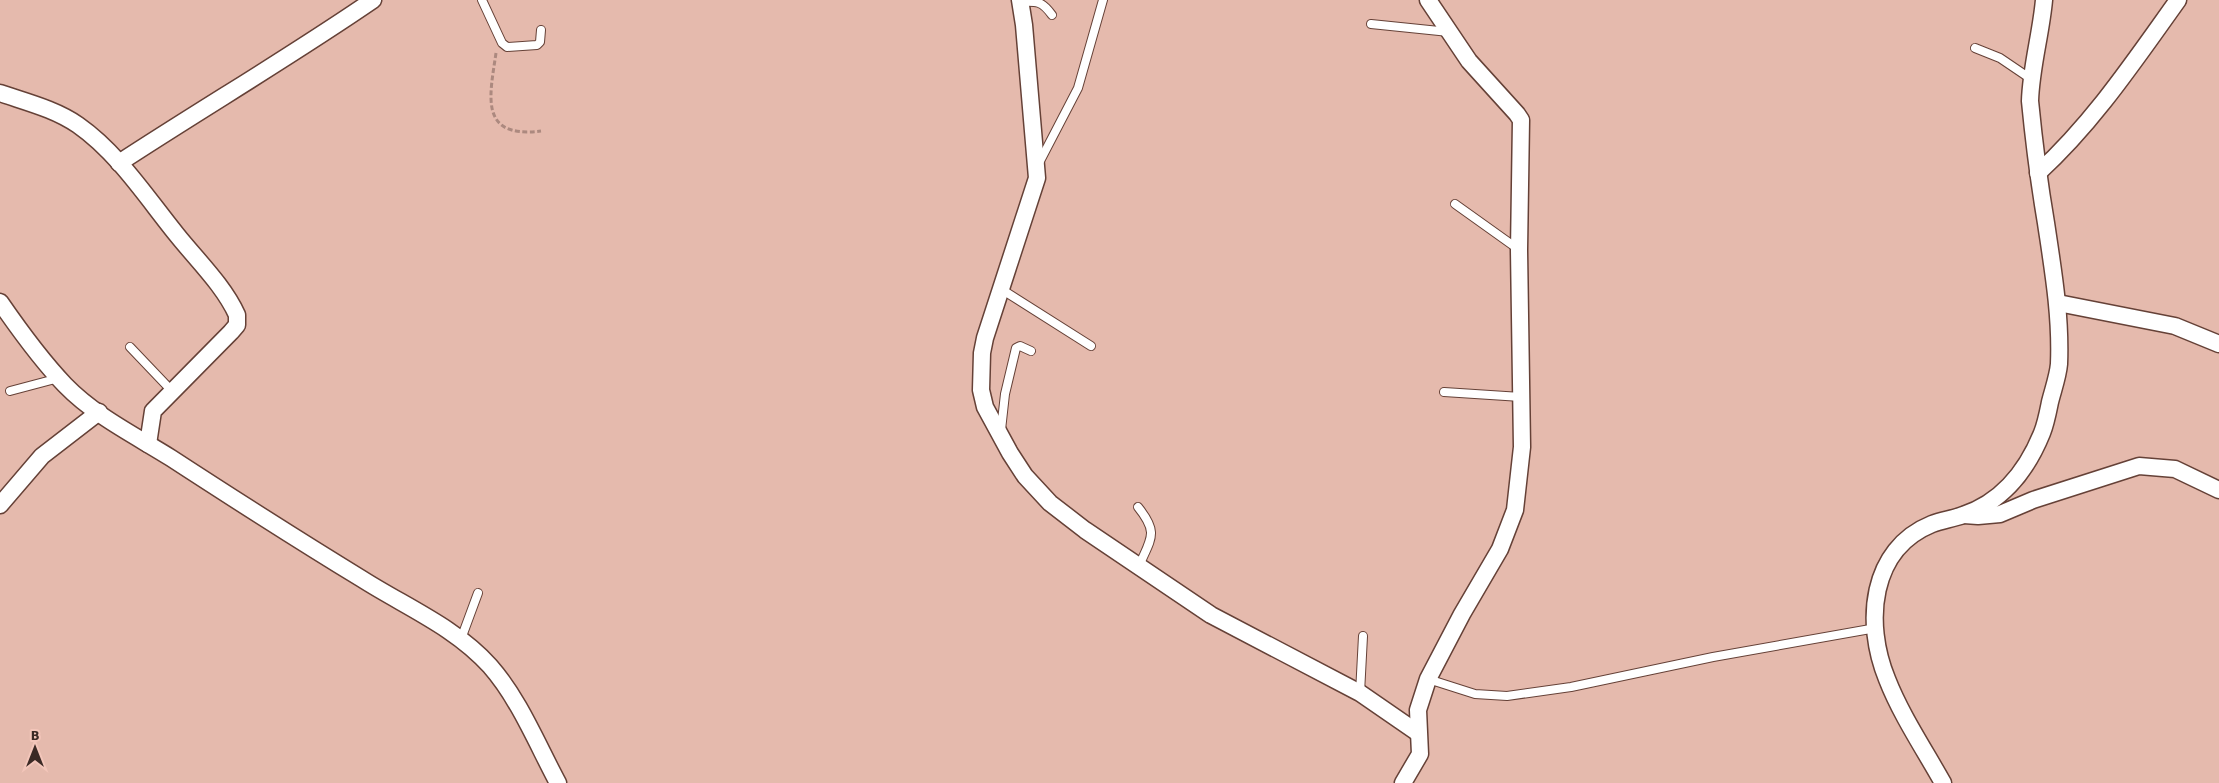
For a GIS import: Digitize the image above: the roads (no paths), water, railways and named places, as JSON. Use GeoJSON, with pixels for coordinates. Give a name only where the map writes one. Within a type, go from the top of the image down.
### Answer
{"type":"FeatureCollection","features":[{"type":"Feature","properties":{"kind":"street"},"geometry":{"type":"LineString","coordinates":[[119,163],[223,95],[313,42],[373,0]]}},
{"type":"Feature","properties":{"kind":"street"},"geometry":{"type":"LineString","coordinates":[[1403,783],[1420,754],[1418,710],[1428,679],[1462,614],[1500,549],[1515,510],[1522,470],[1519,250],[1521,120],[1469,61],[1428,0]]}},
{"type":"Feature","properties":{"kind":"street"},"geometry":{"type":"LineString","coordinates":[[1943,783],[1886,678],[1877,643],[1877,591],[1879,577],[1890,557],[1910,536],[1932,524],[1964,515],[1994,499],[2006,489],[2030,459],[2040,438],[2059,366],[2058,304],[2038,173],[2030,101],[2031,79],[2037,57],[2044,0]]}},
{"type":"Feature","properties":{"kind":"street"},"geometry":{"type":"LineString","coordinates":[[2038,173],[2059,154],[2126,73],[2178,0]]}},
{"type":"Feature","properties":{"kind":"street"},"geometry":{"type":"LineString","coordinates":[[1020,1],[1024,25],[1037,167],[1033,190],[985,338],[982,390],[986,407],[1000,434],[1025,476],[1050,503],[1085,530],[1211,615],[1360,693],[1418,733]]}},
{"type":"Feature","properties":{"kind":"street"},"geometry":{"type":"LineString","coordinates":[[0,93],[42,107],[78,125],[119,163],[200,264],[237,315],[237,325],[231,332],[171,390],[153,411],[148,444]]}},
{"type":"Feature","properties":{"kind":"street"},"geometry":{"type":"LineString","coordinates":[[5,301],[10,317],[59,378],[99,412],[254,513],[441,625],[461,639],[491,667],[513,698],[558,783]]}},
{"type":"Feature","properties":{"kind":"street"},"geometry":{"type":"LineString","coordinates":[[2058,304],[2175,326],[2219,344]]}},
{"type":"Feature","properties":{"kind":"street"},"geometry":{"type":"LineString","coordinates":[[0,505],[42,456],[99,412]]}},
{"type":"Feature","properties":{"kind":"street"},"geometry":{"type":"LineString","coordinates":[[1964,515],[2000,514],[2033,500],[2139,466],[2175,469],[2219,490]]}},
{"type":"Feature","properties":{"kind":"lane"},"geometry":{"type":"LineString","coordinates":[[482,0],[498,35],[507,47],[517,48],[537,45],[540,42],[541,30]]}},
{"type":"Feature","properties":{"kind":"lane"},"geometry":{"type":"LineString","coordinates":[[1037,167],[1078,88],[1103,0]]}},
{"type":"Feature","properties":{"kind":"lane"},"geometry":{"type":"LineString","coordinates":[[1020,1],[1037,1],[1044,4],[1052,15]]}},
{"type":"Feature","properties":{"kind":"lane"},"geometry":{"type":"LineString","coordinates":[[1371,24],[1449,32]]}},
{"type":"Feature","properties":{"kind":"lane"},"geometry":{"type":"LineString","coordinates":[[1975,48],[2000,58],[2031,79]]}},
{"type":"Feature","properties":{"kind":"lane"},"geometry":{"type":"LineString","coordinates":[[1455,204],[1519,250]]}},
{"type":"Feature","properties":{"kind":"lane"},"geometry":{"type":"LineString","coordinates":[[1001,289],[1091,346]]}},
{"type":"Feature","properties":{"kind":"lane"},"geometry":{"type":"LineString","coordinates":[[1000,434],[1005,394],[1016,348],[1020,346],[1031,351]]}},
{"type":"Feature","properties":{"kind":"lane"},"geometry":{"type":"LineString","coordinates":[[130,347],[171,390]]}},
{"type":"Feature","properties":{"kind":"lane"},"geometry":{"type":"LineString","coordinates":[[10,391],[59,378]]}},
{"type":"Feature","properties":{"kind":"lane"},"geometry":{"type":"LineString","coordinates":[[1444,392],[1522,397]]}},
{"type":"Feature","properties":{"kind":"lane"},"geometry":{"type":"LineString","coordinates":[[1138,507],[1151,526],[1151,536],[1139,566]]}},
{"type":"Feature","properties":{"kind":"lane"},"geometry":{"type":"LineString","coordinates":[[461,639],[478,593]]}},
{"type":"Feature","properties":{"kind":"lane"},"geometry":{"type":"LineString","coordinates":[[1428,679],[1475,694],[1507,696],[1571,687],[1714,657],[1876,628]]}},
{"type":"Feature","properties":{"kind":"lane"},"geometry":{"type":"LineString","coordinates":[[1360,693],[1363,636]]}}]}
